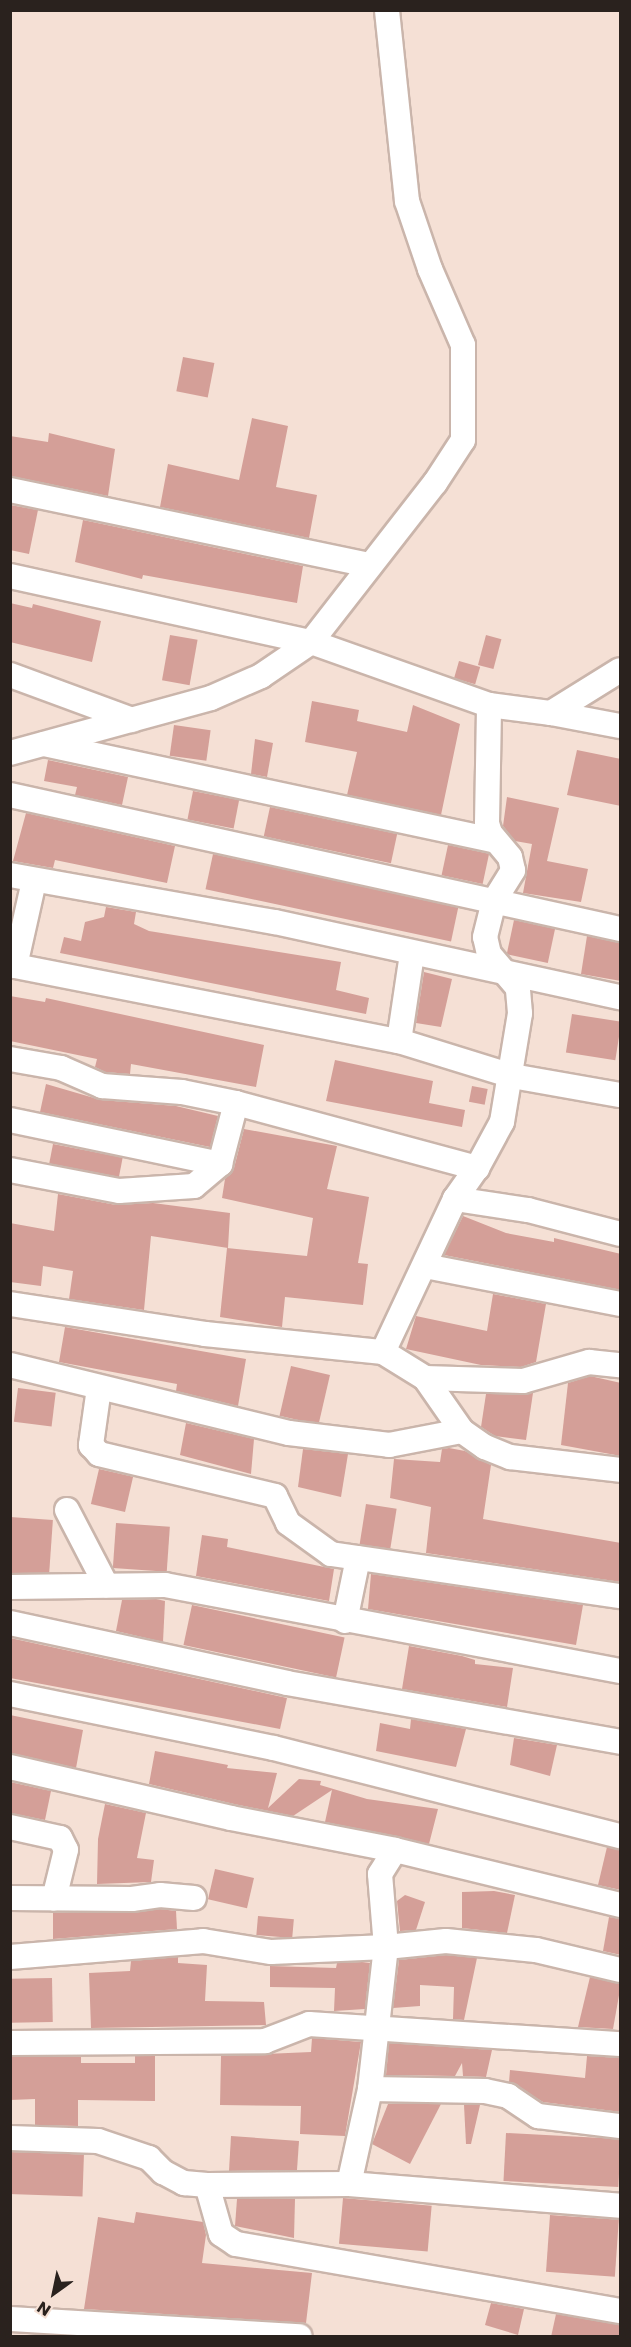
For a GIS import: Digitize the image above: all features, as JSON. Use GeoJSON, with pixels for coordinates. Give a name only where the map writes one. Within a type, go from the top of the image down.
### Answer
{"type":"FeatureCollection","features":[{"type":"Feature","properties":{"kind":"street"},"geometry":{"type":"LineString","coordinates":[[10,753],[39,743],[211,698],[261,676],[311,642],[435,483],[463,440],[463,345],[430,269],[407,201],[387,10]]}},
{"type":"Feature","properties":{"kind":"street"},"geometry":{"type":"LineString","coordinates":[[10,490],[370,565]]}},
{"type":"Feature","properties":{"kind":"street"},"geometry":{"type":"LineString","coordinates":[[10,576],[311,642],[489,705],[551,713],[621,726]]}},
{"type":"Feature","properties":{"kind":"street"},"geometry":{"type":"LineString","coordinates":[[551,713],[621,670]]}},
{"type":"Feature","properties":{"kind":"street"},"geometry":{"type":"LineString","coordinates":[[10,675],[132,720]]}},
{"type":"Feature","properties":{"kind":"street"},"geometry":{"type":"LineString","coordinates":[[383,1352],[455,1198],[477,1168],[502,1122],[512,1076],[520,1013],[518,988],[489,954],[484,937],[494,901],[513,870],[510,856],[496,841],[487,823],[489,705]]}},
{"type":"Feature","properties":{"kind":"street"},"geometry":{"type":"LineString","coordinates":[[39,743],[496,841]]}},
{"type":"Feature","properties":{"kind":"street"},"geometry":{"type":"LineString","coordinates":[[10,795],[621,929]]}},
{"type":"Feature","properties":{"kind":"street"},"geometry":{"type":"LineString","coordinates":[[10,875],[231,914],[510,976],[621,997]]}},
{"type":"Feature","properties":{"kind":"street"},"geometry":{"type":"LineString","coordinates":[[34,881],[13,966],[399,1041],[512,1076],[621,1095]]}},
{"type":"Feature","properties":{"kind":"street"},"geometry":{"type":"LineString","coordinates":[[399,1041],[412,954]]}},
{"type":"Feature","properties":{"kind":"street"},"geometry":{"type":"LineString","coordinates":[[10,1059],[61,1068],[102,1086],[182,1092],[236,1103],[477,1168]]}},
{"type":"Feature","properties":{"kind":"street"},"geometry":{"type":"LineString","coordinates":[[10,1170],[119,1191],[177,1190],[194,1186],[220,1164],[236,1103]]}},
{"type":"Feature","properties":{"kind":"street"},"geometry":{"type":"LineString","coordinates":[[10,1120],[220,1164]]}},
{"type":"Feature","properties":{"kind":"street"},"geometry":{"type":"LineString","coordinates":[[455,1198],[528,1210],[621,1233]]}},
{"type":"Feature","properties":{"kind":"street"},"geometry":{"type":"LineString","coordinates":[[425,1266],[621,1304]]}},
{"type":"Feature","properties":{"kind":"street"},"geometry":{"type":"LineString","coordinates":[[10,1304],[206,1334],[383,1352],[425,1378],[462,1431],[485,1447],[510,1457],[621,1470]]}},
{"type":"Feature","properties":{"kind":"street"},"geometry":{"type":"LineString","coordinates":[[425,1378],[523,1381],[589,1362],[621,1365]]}},
{"type":"Feature","properties":{"kind":"street"},"geometry":{"type":"LineString","coordinates":[[10,1365],[289,1433],[406,1444],[462,1431]]}},
{"type":"Feature","properties":{"kind":"street"},"geometry":{"type":"LineString","coordinates":[[99,1388],[91,1445],[99,1454],[266,1492],[275,1496],[288,1523],[301,1536],[331,1554],[621,1596]]}},
{"type":"Feature","properties":{"kind":"street"},"geometry":{"type":"LineString","coordinates":[[66,1510],[106,1585]]}},
{"type":"Feature","properties":{"kind":"street"},"geometry":{"type":"LineString","coordinates":[[345,1621],[358,1558]]}},
{"type":"Feature","properties":{"kind":"street"},"geometry":{"type":"LineString","coordinates":[[10,1587],[165,1585],[345,1621],[621,1671]]}},
{"type":"Feature","properties":{"kind":"street"},"geometry":{"type":"LineString","coordinates":[[10,1623],[287,1683],[621,1742]]}},
{"type":"Feature","properties":{"kind":"street"},"geometry":{"type":"LineString","coordinates":[[10,1694],[274,1748],[621,1836]]}},
{"type":"Feature","properties":{"kind":"street"},"geometry":{"type":"LineString","coordinates":[[10,1767],[231,1818],[394,1850],[621,1905]]}},
{"type":"Feature","properties":{"kind":"street"},"geometry":{"type":"LineString","coordinates":[[10,1827],[60,1838],[66,1850],[54,1899]]}},
{"type":"Feature","properties":{"kind":"street"},"geometry":{"type":"LineString","coordinates":[[350,2184],[370,2089],[379,2027],[386,1947],[380,1874],[394,1850]]}},
{"type":"Feature","properties":{"kind":"street"},"geometry":{"type":"LineString","coordinates":[[10,1898],[132,1899],[160,1894],[194,1898]]}},
{"type":"Feature","properties":{"kind":"street"},"geometry":{"type":"LineString","coordinates":[[10,1957],[202,1941],[271,1952],[386,1947],[446,1941],[525,1949],[621,1970]]}},
{"type":"Feature","properties":{"kind":"street"},"geometry":{"type":"LineString","coordinates":[[10,2043],[265,2041],[309,2024],[621,2044]]}},
{"type":"Feature","properties":{"kind":"street"},"geometry":{"type":"LineString","coordinates":[[370,2089],[485,2091],[508,2096],[538,2116],[621,2126]]}},
{"type":"Feature","properties":{"kind":"street"},"geometry":{"type":"LineString","coordinates":[[10,2138],[98,2141],[148,2158],[163,2172],[184,2183],[207,2186],[350,2184],[621,2205]]}},
{"type":"Feature","properties":{"kind":"street"},"geometry":{"type":"LineString","coordinates":[[207,2186],[221,2234],[236,2244],[621,2311]]}},
{"type":"Feature","properties":{"kind":"street"},"geometry":{"type":"LineString","coordinates":[[10,2319],[300,2337]]}},
{"type":"Feature","properties":{"kind":"building"},"geometry":{"type":"Polygon","coordinates":[[[183,357],[214,363],[208,397],[176,391],[183,357]]]}},
{"type":"Feature","properties":{"kind":"building"},"geometry":{"type":"Polygon","coordinates":[[[252,418],[288,426],[276,487],[317,495],[309,538],[160,507],[168,464],[239,480],[252,418]]]}},
{"type":"Feature","properties":{"kind":"building"},"geometry":{"type":"Polygon","coordinates":[[[49,433],[115,449],[108,496],[10,476],[10,436],[48,442],[49,433]]]}},
{"type":"Feature","properties":{"kind":"building"},"geometry":{"type":"Polygon","coordinates":[[[10,505],[38,510],[29,554],[10,550],[10,505]]]}},
{"type":"Feature","properties":{"kind":"building"},"geometry":{"type":"Polygon","coordinates":[[[83,520],[303,566],[297,603],[143,575],[142,579],[75,562],[83,520]]]}},
{"type":"Feature","properties":{"kind":"building"},"geometry":{"type":"Polygon","coordinates":[[[10,603],[32,608],[33,604],[101,621],[92,662],[10,642],[10,603]]]}},
{"type":"Feature","properties":{"kind":"building"},"geometry":{"type":"Polygon","coordinates":[[[170,635],[198,640],[190,685],[162,680],[170,635]]]}},
{"type":"Feature","properties":{"kind":"building"},"geometry":{"type":"Polygon","coordinates":[[[486,635],[501,639],[493,669],[478,665],[486,635]]]}},
{"type":"Feature","properties":{"kind":"building"},"geometry":{"type":"Polygon","coordinates":[[[459,661],[480,667],[475,684],[454,678],[459,661]]]}},
{"type":"Feature","properties":{"kind":"building"},"geometry":{"type":"Polygon","coordinates":[[[312,701],[359,710],[357,721],[407,732],[413,705],[460,724],[441,815],[347,795],[357,752],[305,742],[312,701]]]}},
{"type":"Feature","properties":{"kind":"building"},"geometry":{"type":"Polygon","coordinates":[[[174,725],[211,730],[206,761],[170,756],[174,725]]]}},
{"type":"Feature","properties":{"kind":"building"},"geometry":{"type":"Polygon","coordinates":[[[255,739],[273,743],[267,777],[251,774],[255,739]]]}},
{"type":"Feature","properties":{"kind":"building"},"geometry":{"type":"Polygon","coordinates":[[[577,750],[621,759],[621,806],[567,795],[577,750]]]}},
{"type":"Feature","properties":{"kind":"building"},"geometry":{"type":"Polygon","coordinates":[[[48,760],[128,777],[122,805],[75,795],[77,787],[44,781],[48,760]]]}},
{"type":"Feature","properties":{"kind":"building"},"geometry":{"type":"Polygon","coordinates":[[[193,791],[239,800],[234,828],[187,819],[193,791]]]}},
{"type":"Feature","properties":{"kind":"building"},"geometry":{"type":"Polygon","coordinates":[[[507,797],[559,808],[547,861],[588,869],[581,902],[523,893],[532,844],[515,841],[503,826],[507,797]]]}},
{"type":"Feature","properties":{"kind":"building"},"geometry":{"type":"Polygon","coordinates":[[[270,807],[397,834],[391,863],[264,836],[270,807]]]}},
{"type":"Feature","properties":{"kind":"building"},"geometry":{"type":"Polygon","coordinates":[[[26,813],[175,846],[167,883],[55,860],[53,868],[13,861],[26,813]]]}},
{"type":"Feature","properties":{"kind":"building"},"geometry":{"type":"Polygon","coordinates":[[[448,845],[489,854],[483,884],[442,875],[448,845]]]}},
{"type":"Feature","properties":{"kind":"building"},"geometry":{"type":"Polygon","coordinates":[[[213,854],[459,906],[451,941],[206,889],[213,854]]]}},
{"type":"Feature","properties":{"kind":"building"},"geometry":{"type":"Polygon","coordinates":[[[106,907],[136,912],[134,924],[149,931],[341,962],[336,990],[369,998],[366,1014],[60,953],[64,937],[81,941],[85,922],[104,917],[106,907]]]}},
{"type":"Feature","properties":{"kind":"building"},"geometry":{"type":"Polygon","coordinates":[[[514,920],[555,929],[548,963],[507,954],[514,920]]]}},
{"type":"Feature","properties":{"kind":"building"},"geometry":{"type":"Polygon","coordinates":[[[587,936],[621,943],[621,981],[581,974],[587,936]]]}},
{"type":"Feature","properties":{"kind":"building"},"geometry":{"type":"Polygon","coordinates":[[[424,972],[452,979],[441,1027],[416,1023],[424,972]]]}},
{"type":"Feature","properties":{"kind":"building"},"geometry":{"type":"Polygon","coordinates":[[[10,996],[45,1002],[46,998],[264,1045],[256,1087],[131,1064],[130,1074],[105,1072],[95,1067],[97,1059],[10,1041],[10,996]]]}},
{"type":"Feature","properties":{"kind":"building"},"geometry":{"type":"Polygon","coordinates":[[[572,1014],[620,1022],[615,1060],[566,1053],[572,1014]]]}},
{"type":"Feature","properties":{"kind":"building"},"geometry":{"type":"Polygon","coordinates":[[[335,1060],[433,1081],[429,1103],[465,1110],[462,1127],[326,1101],[335,1060]]]}},
{"type":"Feature","properties":{"kind":"building"},"geometry":{"type":"Polygon","coordinates":[[[46,1084],[101,1100],[176,1106],[218,1116],[210,1147],[40,1112],[46,1084]]]}},
{"type":"Feature","properties":{"kind":"building"},"geometry":{"type":"Polygon","coordinates":[[[472,1086],[488,1089],[485,1105],[469,1102],[472,1086]]]}},
{"type":"Feature","properties":{"kind":"building"},"geometry":{"type":"Polygon","coordinates":[[[244,1129],[337,1146],[327,1189],[369,1197],[358,1263],[368,1264],[363,1305],[285,1297],[282,1327],[220,1317],[227,1248],[307,1256],[313,1218],[222,1198],[225,1179],[234,1168],[244,1129]]]}},
{"type":"Feature","properties":{"kind":"building"},"geometry":{"type":"Polygon","coordinates":[[[53,1144],[123,1158],[119,1177],[49,1164],[53,1144]]]}},
{"type":"Feature","properties":{"kind":"building"},"geometry":{"type":"Polygon","coordinates":[[[58,1194],[116,1205],[153,1203],[230,1213],[228,1248],[151,1236],[144,1310],[69,1299],[73,1271],[43,1266],[41,1286],[10,1282],[10,1223],[54,1231],[58,1194]]]}},
{"type":"Feature","properties":{"kind":"building"},"geometry":{"type":"Polygon","coordinates":[[[463,1216],[506,1233],[554,1242],[554,1238],[621,1254],[621,1290],[444,1255],[463,1216]]]}},
{"type":"Feature","properties":{"kind":"building"},"geometry":{"type":"Polygon","coordinates":[[[493,1294],[546,1304],[536,1362],[521,1367],[481,1365],[406,1349],[416,1316],[487,1331],[493,1294]]]}},
{"type":"Feature","properties":{"kind":"building"},"geometry":{"type":"Polygon","coordinates":[[[65,1327],[246,1359],[238,1406],[176,1391],[177,1384],[59,1362],[65,1327]]]}},
{"type":"Feature","properties":{"kind":"building"},"geometry":{"type":"Polygon","coordinates":[[[291,1366],[330,1375],[319,1425],[280,1416],[291,1366]]]}},
{"type":"Feature","properties":{"kind":"building"},"geometry":{"type":"Polygon","coordinates":[[[590,1376],[621,1383],[621,1456],[561,1445],[568,1383],[590,1376]]]}},
{"type":"Feature","properties":{"kind":"building"},"geometry":{"type":"Polygon","coordinates":[[[18,1388],[56,1393],[52,1426],[14,1422],[18,1388]]]}},
{"type":"Feature","properties":{"kind":"building"},"geometry":{"type":"Polygon","coordinates":[[[533,1393],[526,1440],[495,1436],[481,1427],[486,1394],[533,1393]]]}},
{"type":"Feature","properties":{"kind":"building"},"geometry":{"type":"Polygon","coordinates":[[[186,1423],[254,1439],[251,1474],[180,1455],[186,1423]]]}},
{"type":"Feature","properties":{"kind":"building"},"geometry":{"type":"Polygon","coordinates":[[[303,1449],[348,1454],[341,1497],[298,1487],[303,1449]]]}},
{"type":"Feature","properties":{"kind":"building"},"geometry":{"type":"Polygon","coordinates":[[[442,1449],[465,1451],[491,1465],[483,1519],[621,1543],[621,1582],[426,1553],[431,1507],[390,1498],[394,1459],[440,1462],[442,1449]]]}},
{"type":"Feature","properties":{"kind":"building"},"geometry":{"type":"Polygon","coordinates":[[[99,1469],[133,1477],[125,1512],[91,1504],[99,1469]]]}},
{"type":"Feature","properties":{"kind":"building"},"geometry":{"type":"Polygon","coordinates":[[[366,1504],[397,1509],[390,1549],[360,1544],[366,1504]]]}},
{"type":"Feature","properties":{"kind":"building"},"geometry":{"type":"Polygon","coordinates":[[[10,1517],[53,1520],[49,1576],[10,1573],[10,1517]]]}},
{"type":"Feature","properties":{"kind":"building"},"geometry":{"type":"Polygon","coordinates":[[[116,1523],[170,1527],[167,1572],[113,1568],[116,1523]]]}},
{"type":"Feature","properties":{"kind":"building"},"geometry":{"type":"Polygon","coordinates":[[[202,1535],[228,1539],[227,1547],[334,1569],[329,1601],[196,1576],[202,1535]]]}},
{"type":"Feature","properties":{"kind":"building"},"geometry":{"type":"Polygon","coordinates":[[[371,1574],[583,1605],[576,1645],[368,1609],[371,1574]]]}},
{"type":"Feature","properties":{"kind":"building"},"geometry":{"type":"Polygon","coordinates":[[[122,1600],[165,1601],[163,1642],[116,1631],[122,1600]]]}},
{"type":"Feature","properties":{"kind":"building"},"geometry":{"type":"Polygon","coordinates":[[[192,1605],[345,1637],[336,1678],[183,1645],[192,1605]]]}},
{"type":"Feature","properties":{"kind":"building"},"geometry":{"type":"Polygon","coordinates":[[[10,1638],[287,1698],[280,1729],[10,1678],[10,1638]]]}},
{"type":"Feature","properties":{"kind":"building"},"geometry":{"type":"Polygon","coordinates":[[[409,1646],[462,1656],[475,1660],[475,1664],[513,1668],[507,1707],[402,1689],[409,1646]]]}},
{"type":"Feature","properties":{"kind":"building"},"geometry":{"type":"Polygon","coordinates":[[[10,1715],[83,1730],[76,1768],[10,1753],[10,1715]]]}},
{"type":"Feature","properties":{"kind":"building"},"geometry":{"type":"Polygon","coordinates":[[[411,1719],[466,1729],[456,1767],[376,1751],[380,1723],[410,1729],[411,1719]]]}},
{"type":"Feature","properties":{"kind":"building"},"geometry":{"type":"Polygon","coordinates":[[[514,1738],[557,1745],[550,1776],[510,1765],[514,1738]]]}},
{"type":"Feature","properties":{"kind":"building"},"geometry":{"type":"Polygon","coordinates":[[[155,1751],[228,1765],[227,1768],[277,1773],[268,1808],[299,1779],[321,1781],[320,1785],[367,1799],[438,1809],[429,1844],[325,1822],[332,1790],[293,1816],[149,1784],[155,1751]]]}},
{"type":"Feature","properties":{"kind":"building"},"geometry":{"type":"Polygon","coordinates":[[[10,1782],[51,1791],[45,1820],[10,1813],[10,1782]]]}},
{"type":"Feature","properties":{"kind":"building"},"geometry":{"type":"Polygon","coordinates":[[[105,1804],[146,1813],[137,1858],[154,1860],[151,1882],[97,1884],[98,1839],[105,1804]]]}},
{"type":"Feature","properties":{"kind":"building"},"geometry":{"type":"Polygon","coordinates":[[[607,1847],[621,1850],[621,1890],[598,1885],[607,1847]]]}},
{"type":"Feature","properties":{"kind":"building"},"geometry":{"type":"Polygon","coordinates":[[[215,1869],[254,1878],[247,1908],[208,1899],[215,1869]]]}},
{"type":"Feature","properties":{"kind":"building"},"geometry":{"type":"Polygon","coordinates":[[[494,1891],[515,1895],[507,1933],[462,1928],[462,1892],[494,1891]]]}},
{"type":"Feature","properties":{"kind":"building"},"geometry":{"type":"Polygon","coordinates":[[[405,1895],[425,1902],[416,1930],[400,1931],[397,1901],[405,1895]]]}},
{"type":"Feature","properties":{"kind":"building"},"geometry":{"type":"Polygon","coordinates":[[[160,1909],[176,1911],[177,1929],[53,1939],[53,1913],[160,1909]]]}},
{"type":"Feature","properties":{"kind":"building"},"geometry":{"type":"Polygon","coordinates":[[[258,1916],[294,1919],[292,1938],[256,1935],[258,1916]]]}},
{"type":"Feature","properties":{"kind":"building"},"geometry":{"type":"Polygon","coordinates":[[[609,1917],[621,1919],[621,1955],[603,1951],[609,1917]]]}},
{"type":"Feature","properties":{"kind":"building"},"geometry":{"type":"Polygon","coordinates":[[[446,1955],[477,1958],[464,2020],[453,2019],[454,1987],[420,1985],[420,2006],[393,2008],[399,1960],[446,1955]]]}},
{"type":"Feature","properties":{"kind":"building"},"geometry":{"type":"Polygon","coordinates":[[[178,1957],[178,1963],[207,1965],[205,2001],[264,2002],[266,2025],[91,2028],[89,1973],[130,1971],[131,1961],[178,1957]]]}},
{"type":"Feature","properties":{"kind":"building"},"geometry":{"type":"Polygon","coordinates":[[[337,1963],[370,1963],[365,2009],[334,2011],[335,1988],[270,1987],[270,1966],[336,1968],[337,1963]]]}},
{"type":"Feature","properties":{"kind":"building"},"geometry":{"type":"Polygon","coordinates":[[[590,1977],[621,1984],[613,2029],[578,2027],[590,1977]]]}},
{"type":"Feature","properties":{"kind":"building"},"geometry":{"type":"Polygon","coordinates":[[[52,1978],[53,2022],[11,2023],[10,1979],[52,1978]]]}},
{"type":"Feature","properties":{"kind":"building"},"geometry":{"type":"Polygon","coordinates":[[[312,2038],[361,2042],[345,2136],[300,2134],[301,2106],[220,2105],[221,2056],[311,2052],[312,2038]]]}},
{"type":"Feature","properties":{"kind":"building"},"geometry":{"type":"Polygon","coordinates":[[[389,2043],[492,2050],[486,2077],[463,2076],[462,2063],[455,2076],[386,2075],[389,2043]]]}},
{"type":"Feature","properties":{"kind":"building"},"geometry":{"type":"Polygon","coordinates":[[[135,2056],[155,2056],[155,2101],[78,2100],[78,2126],[35,2125],[35,2099],[10,2100],[10,2057],[81,2057],[81,2063],[135,2063],[135,2056]]]}},
{"type":"Feature","properties":{"kind":"building"},"geometry":{"type":"Polygon","coordinates":[[[587,2056],[621,2058],[621,2112],[543,2102],[509,2082],[510,2070],[585,2078],[587,2056]]]}},
{"type":"Feature","properties":{"kind":"building"},"geometry":{"type":"Polygon","coordinates":[[[388,2104],[441,2104],[410,2164],[372,2144],[388,2104]]]}},
{"type":"Feature","properties":{"kind":"building"},"geometry":{"type":"Polygon","coordinates":[[[464,2105],[480,2105],[471,2144],[466,2144],[464,2105]]]}},
{"type":"Feature","properties":{"kind":"building"},"geometry":{"type":"Polygon","coordinates":[[[506,2133],[620,2139],[618,2187],[503,2181],[506,2133]]]}},
{"type":"Feature","properties":{"kind":"building"},"geometry":{"type":"Polygon","coordinates":[[[231,2136],[299,2141],[297,2170],[229,2171],[231,2136]]]}},
{"type":"Feature","properties":{"kind":"building"},"geometry":{"type":"Polygon","coordinates":[[[10,2152],[84,2155],[82,2197],[10,2194],[10,2152]]]}},
{"type":"Feature","properties":{"kind":"building"},"geometry":{"type":"Polygon","coordinates":[[[343,2198],[432,2206],[428,2252],[339,2244],[343,2198]]]}},
{"type":"Feature","properties":{"kind":"building"},"geometry":{"type":"Polygon","coordinates":[[[237,2199],[295,2199],[294,2238],[235,2226],[237,2199]]]}},
{"type":"Feature","properties":{"kind":"building"},"geometry":{"type":"Polygon","coordinates":[[[136,2212],[203,2222],[206,2235],[202,2263],[312,2273],[306,2323],[84,2309],[98,2217],[134,2223],[136,2212]]]}},
{"type":"Feature","properties":{"kind":"building"},"geometry":{"type":"Polygon","coordinates":[[[550,2215],[619,2220],[615,2277],[546,2272],[550,2215]]]}},
{"type":"Feature","properties":{"kind":"building"},"geometry":{"type":"Polygon","coordinates":[[[491,2303],[524,2309],[518,2335],[485,2325],[491,2303]]]}},
{"type":"Feature","properties":{"kind":"building"},"geometry":{"type":"Polygon","coordinates":[[[556,2314],[621,2325],[621,2337],[551,2337],[556,2314]]]}}]}
